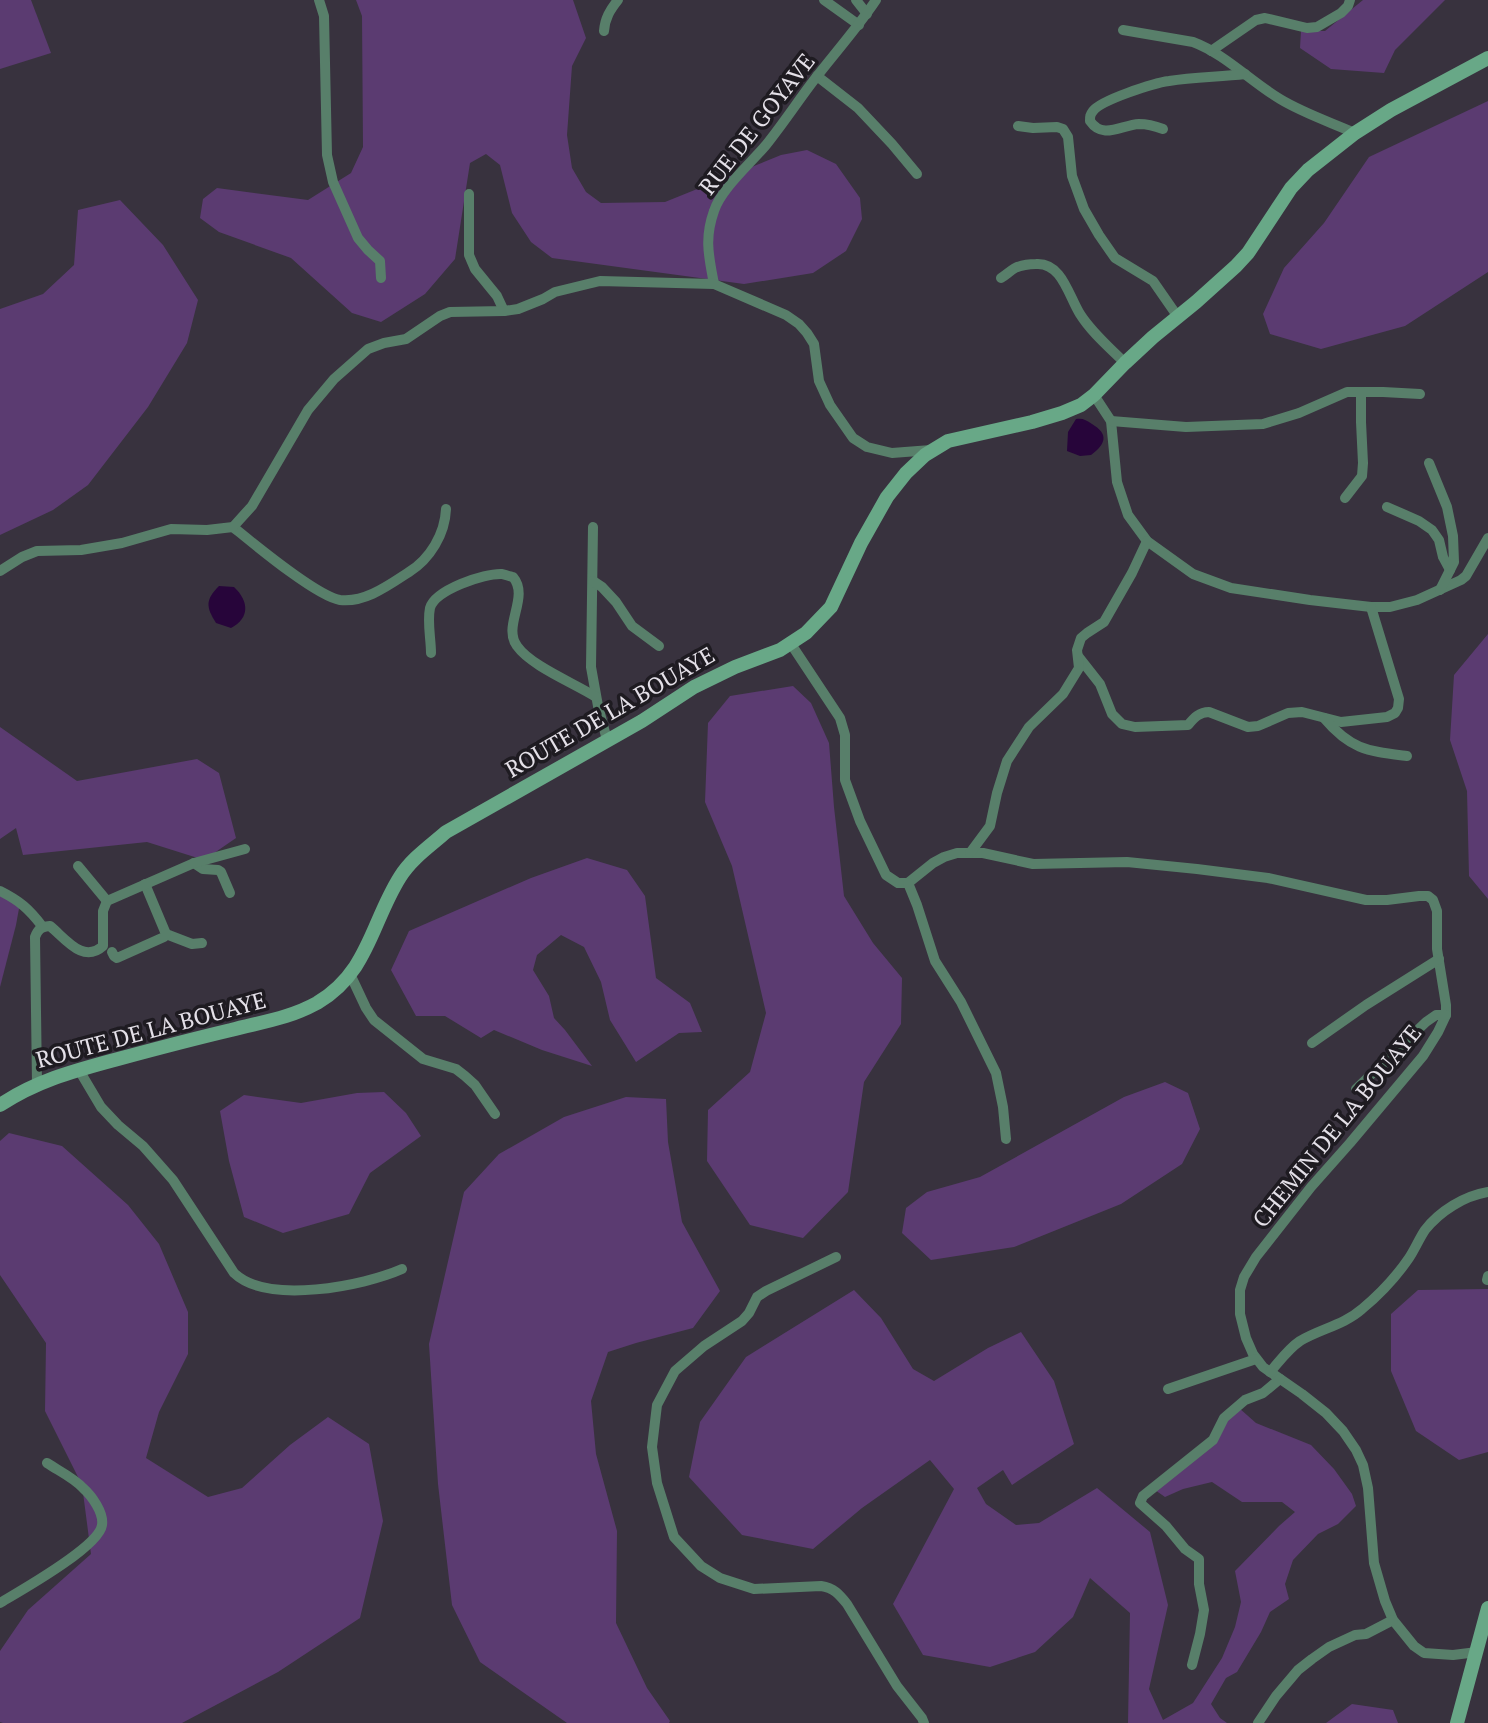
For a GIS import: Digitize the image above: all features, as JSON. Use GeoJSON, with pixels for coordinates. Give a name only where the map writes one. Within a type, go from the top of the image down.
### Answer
{"type":"FeatureCollection","features":[{"type":"Feature","properties":{"kind":"main road","name":"ROUTE DE LA BOUAYE"},"geometry":{"type":"LineString","coordinates":[[0,1105],[20,1092],[57,1076],[232,1029],[274,1021],[298,1012],[337,989],[365,951],[402,874],[446,832],[642,721],[694,687],[714,676],[779,650],[806,633],[831,607],[861,543],[887,497],[906,473],[932,450],[948,441],[1062,413],[1080,405],[1236,266],[1248,253],[1291,188],[1308,170],[1354,133],[1488,58]]}},
{"type":"Feature","properties":{"kind":"main road"},"geometry":{"type":"LineString","coordinates":[[1457,1723],[1481,1648],[1488,1608]]}},
{"type":"Feature","properties":{"kind":"street"},"geometry":{"type":"LineString","coordinates":[[319,0],[324,16],[327,155],[333,182],[358,238],[380,261],[381,278]]}},
{"type":"Feature","properties":{"kind":"street"},"geometry":{"type":"LineString","coordinates":[[604,31],[608,13],[618,0]]}},
{"type":"Feature","properties":{"kind":"street"},"geometry":{"type":"LineString","coordinates":[[824,0],[859,25]]}},
{"type":"Feature","properties":{"kind":"street"},"geometry":{"type":"LineString","coordinates":[[856,0],[867,14]]}},
{"type":"Feature","properties":{"kind":"street","name":"RUE DE GOYAVE"},"geometry":{"type":"LineString","coordinates":[[714,284],[707,252],[708,232],[719,199],[768,143],[876,0]]}},
{"type":"Feature","properties":{"kind":"street"},"geometry":{"type":"LineString","coordinates":[[1211,51],[1256,20],[1265,18],[1307,28],[1317,27],[1341,13],[1350,0]]}},
{"type":"Feature","properties":{"kind":"street"},"geometry":{"type":"LineString","coordinates":[[1123,30],[1192,42],[1211,51],[1278,98],[1354,133]]}},
{"type":"Feature","properties":{"kind":"street"},"geometry":{"type":"LineString","coordinates":[[1163,129],[1137,124],[1106,132],[1099,130],[1090,121],[1091,114],[1103,103],[1167,81],[1246,74]]}},
{"type":"Feature","properties":{"kind":"street"},"geometry":{"type":"LineString","coordinates":[[817,76],[858,108],[916,174]]}},
{"type":"Feature","properties":{"kind":"street"},"geometry":{"type":"LineString","coordinates":[[1018,126],[1057,127],[1063,130],[1068,137],[1072,176],[1084,209],[1099,235],[1115,258],[1153,281],[1178,317]]}},
{"type":"Feature","properties":{"kind":"street"},"geometry":{"type":"LineString","coordinates":[[469,194],[469,255],[475,270],[497,296],[504,311]]}},
{"type":"Feature","properties":{"kind":"street"},"geometry":{"type":"LineString","coordinates":[[1001,278],[1014,268],[1026,264],[1042,263],[1054,269],[1065,283],[1079,313],[1125,363]]}},
{"type":"Feature","properties":{"kind":"street"},"geometry":{"type":"LineString","coordinates":[[0,571],[37,551],[81,550],[122,543],[171,529],[207,530],[233,527],[251,506],[307,410],[334,379],[368,349],[406,339],[450,312],[518,309],[555,292],[600,281],[714,284],[786,315],[807,332],[814,344],[819,381],[830,405],[853,438],[866,447],[892,453],[932,450]]}},
{"type":"Feature","properties":{"kind":"street"},"geometry":{"type":"LineString","coordinates":[[1111,421],[1186,427],[1263,424],[1299,413],[1347,392],[1420,394]]}},
{"type":"Feature","properties":{"kind":"street"},"geometry":{"type":"LineString","coordinates":[[1345,498],[1362,477],[1361,392]]}},
{"type":"Feature","properties":{"kind":"street"},"geometry":{"type":"LineString","coordinates":[[1094,395],[1111,421],[1115,470],[1124,505],[1133,524],[1147,541],[1183,569],[1204,579],[1224,586],[1310,600],[1390,607],[1455,585],[1466,576],[1488,538]]}},
{"type":"Feature","properties":{"kind":"street"},"geometry":{"type":"LineString","coordinates":[[1429,463],[1447,507],[1453,536],[1454,562],[1440,590]]}},
{"type":"Feature","properties":{"kind":"street"},"geometry":{"type":"LineString","coordinates":[[1387,507],[1432,530],[1439,540],[1450,570]]}},
{"type":"Feature","properties":{"kind":"street"},"geometry":{"type":"LineString","coordinates":[[233,527],[309,585],[338,600],[349,600],[381,590],[421,565],[439,540],[446,509]]}},
{"type":"Feature","properties":{"kind":"street"},"geometry":{"type":"LineString","coordinates":[[593,527],[591,667],[607,740]]}},
{"type":"Feature","properties":{"kind":"street"},"geometry":{"type":"LineString","coordinates":[[970,853],[990,826],[1007,761],[1029,727],[1063,694],[1079,668],[1077,650],[1081,638],[1104,622],[1147,541]]}},
{"type":"Feature","properties":{"kind":"street"},"geometry":{"type":"LineString","coordinates":[[431,653],[431,605],[450,589],[485,576],[502,574],[513,577],[519,586],[513,625],[513,639],[517,646],[544,668],[596,697]]}},
{"type":"Feature","properties":{"kind":"street"},"geometry":{"type":"LineString","coordinates":[[593,581],[602,587],[632,626],[659,646]]}},
{"type":"Feature","properties":{"kind":"street"},"geometry":{"type":"LineString","coordinates":[[1077,656],[1100,684],[1112,714],[1122,724],[1135,727],[1188,725],[1203,712],[1248,727],[1258,726],[1288,713],[1302,712],[1341,722],[1387,717],[1395,713],[1399,699],[1371,607]]}},
{"type":"Feature","properties":{"kind":"street"},"geometry":{"type":"LineString","coordinates":[[791,643],[840,718],[845,735],[845,780],[874,852],[886,875],[898,883],[908,883],[934,961],[961,1002],[996,1073],[1006,1139]]}},
{"type":"Feature","properties":{"kind":"street"},"geometry":{"type":"LineString","coordinates":[[1323,718],[1354,746],[1407,756]]}},
{"type":"Feature","properties":{"kind":"street"},"geometry":{"type":"LineString","coordinates":[[37,1084],[37,930],[42,926],[50,926],[82,952],[97,951],[103,946],[103,911],[107,901],[194,863],[245,849]]}},
{"type":"Feature","properties":{"kind":"street","name":"CHEMIN DE LA BOUAYE"},"geometry":{"type":"LineString","coordinates":[[908,883],[944,857],[957,853],[984,853],[1033,864],[1127,862],[1268,878],[1366,900],[1413,896],[1428,896],[1433,900],[1437,911],[1437,949],[1446,1014],[1438,1032],[1423,1056],[1256,1256],[1244,1276],[1240,1290],[1240,1314],[1246,1338],[1256,1359],[1326,1413],[1356,1450],[1363,1465],[1368,1488],[1374,1563],[1393,1620],[1414,1646],[1424,1653],[1453,1655],[1481,1648]]}},
{"type":"Feature","properties":{"kind":"street"},"geometry":{"type":"LineString","coordinates":[[194,863],[204,869],[221,872],[230,893]]}},
{"type":"Feature","properties":{"kind":"street"},"geometry":{"type":"LineString","coordinates":[[78,866],[107,901]]}},
{"type":"Feature","properties":{"kind":"street"},"geometry":{"type":"LineString","coordinates":[[145,884],[166,934],[192,944],[202,943]]}},
{"type":"Feature","properties":{"kind":"street"},"geometry":{"type":"LineString","coordinates":[[0,891],[29,908],[42,926]]}},
{"type":"Feature","properties":{"kind":"street"},"geometry":{"type":"LineString","coordinates":[[113,952],[117,958],[166,934]]}},
{"type":"Feature","properties":{"kind":"street"},"geometry":{"type":"LineString","coordinates":[[1312,1043],[1439,959]]}},
{"type":"Feature","properties":{"kind":"street"},"geometry":{"type":"LineString","coordinates":[[350,974],[374,1020],[423,1059],[456,1069],[466,1076],[495,1114]]}},
{"type":"Feature","properties":{"kind":"street"},"geometry":{"type":"LineString","coordinates":[[1356,1089],[1426,1022],[1440,1013],[1446,1014]]}},
{"type":"Feature","properties":{"kind":"street"},"geometry":{"type":"LineString","coordinates":[[79,1070],[101,1107],[143,1146],[173,1180],[241,1280],[275,1290],[307,1290],[339,1287],[389,1275],[402,1269]]}},
{"type":"Feature","properties":{"kind":"street"},"geometry":{"type":"LineString","coordinates":[[1270,1372],[1296,1343],[1316,1332],[1345,1322],[1360,1311],[1388,1284],[1408,1259],[1425,1230],[1445,1210],[1476,1194],[1488,1192]]}},
{"type":"Feature","properties":{"kind":"street"},"geometry":{"type":"LineString","coordinates":[[836,1258],[757,1297],[742,1321],[704,1346],[675,1371],[657,1405],[652,1447],[657,1483],[674,1537],[701,1566],[720,1578],[754,1589],[821,1586],[838,1592],[897,1686],[925,1723]]}},
{"type":"Feature","properties":{"kind":"street"},"geometry":{"type":"LineString","coordinates":[[1168,1389],[1256,1359]]}},
{"type":"Feature","properties":{"kind":"street"},"geometry":{"type":"LineString","coordinates":[[1192,1665],[1204,1610],[1199,1584],[1199,1559],[1185,1549],[1166,1526],[1140,1503],[1143,1496],[1213,1440],[1224,1418],[1245,1400],[1263,1393],[1280,1379]]}},
{"type":"Feature","properties":{"kind":"street"},"geometry":{"type":"LineString","coordinates":[[0,1603],[36,1582],[85,1547],[98,1535],[103,1525],[101,1513],[82,1486],[47,1464]]}},
{"type":"Feature","properties":{"kind":"street"},"geometry":{"type":"LineString","coordinates":[[1258,1723],[1276,1696],[1298,1670],[1312,1659],[1329,1647],[1393,1620]]}},
{"type":"Feature","properties":{"kind":"shaded area"},"geometry":{"type":"Polygon","coordinates":[[[0,0],[31,0],[51,53],[0,69],[0,0]]]}},
{"type":"Feature","properties":{"kind":"shaded area"},"geometry":{"type":"Polygon","coordinates":[[[356,0],[573,0],[586,38],[572,66],[567,135],[572,168],[586,192],[601,203],[665,202],[781,155],[807,150],[836,164],[860,198],[862,219],[846,251],[813,273],[744,284],[552,258],[531,242],[512,213],[500,165],[486,154],[470,163],[455,259],[425,294],[381,322],[352,313],[291,258],[219,232],[200,218],[203,199],[217,188],[308,200],[351,173],[363,147],[362,16],[356,0]]]}},
{"type":"Feature","properties":{"kind":"shaded area"},"geometry":{"type":"Polygon","coordinates":[[[1363,0],[1445,0],[1395,50],[1384,73],[1331,69],[1300,48],[1301,31],[1325,31],[1363,0]]]}},
{"type":"Feature","properties":{"kind":"shaded area"},"geometry":{"type":"Polygon","coordinates":[[[1488,101],[1488,272],[1405,326],[1321,349],[1270,334],[1263,314],[1284,268],[1324,223],[1369,157],[1488,101]]]}},
{"type":"Feature","properties":{"kind":"shaded area"},"geometry":{"type":"Polygon","coordinates":[[[120,200],[163,245],[198,300],[187,343],[148,407],[88,485],[53,510],[0,535],[0,309],[43,294],[74,265],[78,210],[120,200]]]}},
{"type":"Feature","properties":{"kind":"shaded area"},"geometry":{"type":"Polygon","coordinates":[[[1076,419],[1088,421],[1103,435],[1100,447],[1091,455],[1080,456],[1067,451],[1068,432],[1076,419]]]}},
{"type":"Feature","properties":{"kind":"shaded area"},"geometry":{"type":"Polygon","coordinates":[[[219,586],[234,587],[245,603],[242,619],[231,628],[216,623],[210,612],[209,600],[219,586]]]}},
{"type":"Feature","properties":{"kind":"shaded area"},"geometry":{"type":"Polygon","coordinates":[[[1488,634],[1488,899],[1469,876],[1467,791],[1450,740],[1454,675],[1488,634]]]}},
{"type":"Feature","properties":{"kind":"shaded area"},"geometry":{"type":"Polygon","coordinates":[[[793,686],[811,703],[829,743],[844,896],[873,943],[902,978],[901,1024],[864,1082],[848,1192],[803,1238],[750,1225],[707,1161],[708,1110],[750,1072],[766,1013],[732,866],[705,802],[708,723],[730,696],[793,686]]]}},
{"type":"Feature","properties":{"kind":"shaded area"},"geometry":{"type":"Polygon","coordinates":[[[0,727],[77,781],[197,759],[219,773],[236,838],[204,860],[147,842],[23,855],[16,828],[0,839],[0,727]]]}},
{"type":"Feature","properties":{"kind":"shaded area"},"geometry":{"type":"Polygon","coordinates":[[[587,858],[627,870],[645,896],[656,978],[690,1003],[702,1032],[679,1033],[636,1062],[610,1020],[601,982],[584,947],[561,935],[537,955],[533,970],[549,996],[554,1018],[592,1066],[542,1050],[494,1030],[481,1038],[445,1016],[416,1016],[391,970],[409,931],[531,878],[587,858]]]}},
{"type":"Feature","properties":{"kind":"shaded area"},"geometry":{"type":"Polygon","coordinates":[[[0,895],[20,903],[0,987],[0,895]]]}},
{"type":"Feature","properties":{"kind":"shaded area"},"geometry":{"type":"Polygon","coordinates":[[[1165,1082],[1188,1093],[1200,1129],[1182,1164],[1121,1204],[1014,1247],[931,1260],[902,1233],[906,1208],[927,1192],[980,1177],[1124,1097],[1165,1082]]]}},
{"type":"Feature","properties":{"kind":"shaded area"},"geometry":{"type":"Polygon","coordinates":[[[384,1092],[406,1113],[421,1136],[370,1173],[349,1214],[283,1233],[244,1217],[229,1161],[220,1111],[244,1095],[301,1103],[357,1093],[384,1092]]]}},
{"type":"Feature","properties":{"kind":"shaded area"},"geometry":{"type":"Polygon","coordinates":[[[626,1097],[666,1099],[668,1142],[682,1222],[720,1291],[693,1328],[608,1352],[591,1401],[596,1454],[617,1531],[616,1623],[647,1688],[670,1721],[567,1723],[480,1662],[452,1605],[438,1484],[429,1344],[464,1192],[499,1154],[564,1117],[626,1097]]]}},
{"type":"Feature","properties":{"kind":"shaded area"},"geometry":{"type":"Polygon","coordinates":[[[9,1133],[62,1146],[128,1205],[159,1244],[188,1312],[188,1354],[159,1412],[146,1458],[208,1497],[242,1488],[290,1445],[328,1417],[369,1444],[383,1521],[360,1618],[278,1672],[182,1723],[0,1722],[0,1651],[28,1610],[91,1554],[82,1485],[45,1411],[46,1343],[0,1275],[0,1141],[9,1133]]]}},
{"type":"Feature","properties":{"kind":"shaded area"},"geometry":{"type":"Polygon","coordinates":[[[1488,1289],[1488,1452],[1459,1460],[1416,1431],[1391,1371],[1391,1314],[1418,1290],[1488,1289]]]}},
{"type":"Feature","properties":{"kind":"shaded area"},"geometry":{"type":"Polygon","coordinates":[[[854,1290],[881,1318],[913,1369],[934,1381],[988,1348],[1021,1332],[1054,1381],[1074,1444],[1012,1485],[1003,1470],[977,1488],[986,1504],[1016,1525],[1039,1523],[1097,1488],[1150,1532],[1168,1605],[1149,1689],[1163,1720],[1193,1703],[1222,1658],[1235,1627],[1241,1602],[1235,1571],[1295,1512],[1282,1502],[1242,1502],[1212,1482],[1183,1489],[1165,1497],[1155,1490],[1199,1456],[1226,1420],[1239,1408],[1256,1423],[1311,1445],[1334,1469],[1352,1494],[1356,1506],[1338,1524],[1318,1534],[1293,1560],[1285,1584],[1289,1599],[1270,1612],[1237,1672],[1226,1678],[1211,1704],[1220,1718],[1227,1723],[1128,1723],[1130,1613],[1090,1578],[1073,1617],[1035,1652],[990,1667],[923,1655],[893,1604],[954,1489],[930,1460],[862,1508],[813,1549],[742,1535],[689,1477],[700,1422],[746,1357],[854,1290]]]}},
{"type":"Feature","properties":{"kind":"shaded area"},"geometry":{"type":"Polygon","coordinates":[[[1352,1704],[1393,1710],[1398,1723],[1326,1723],[1352,1704]]]}}]}
